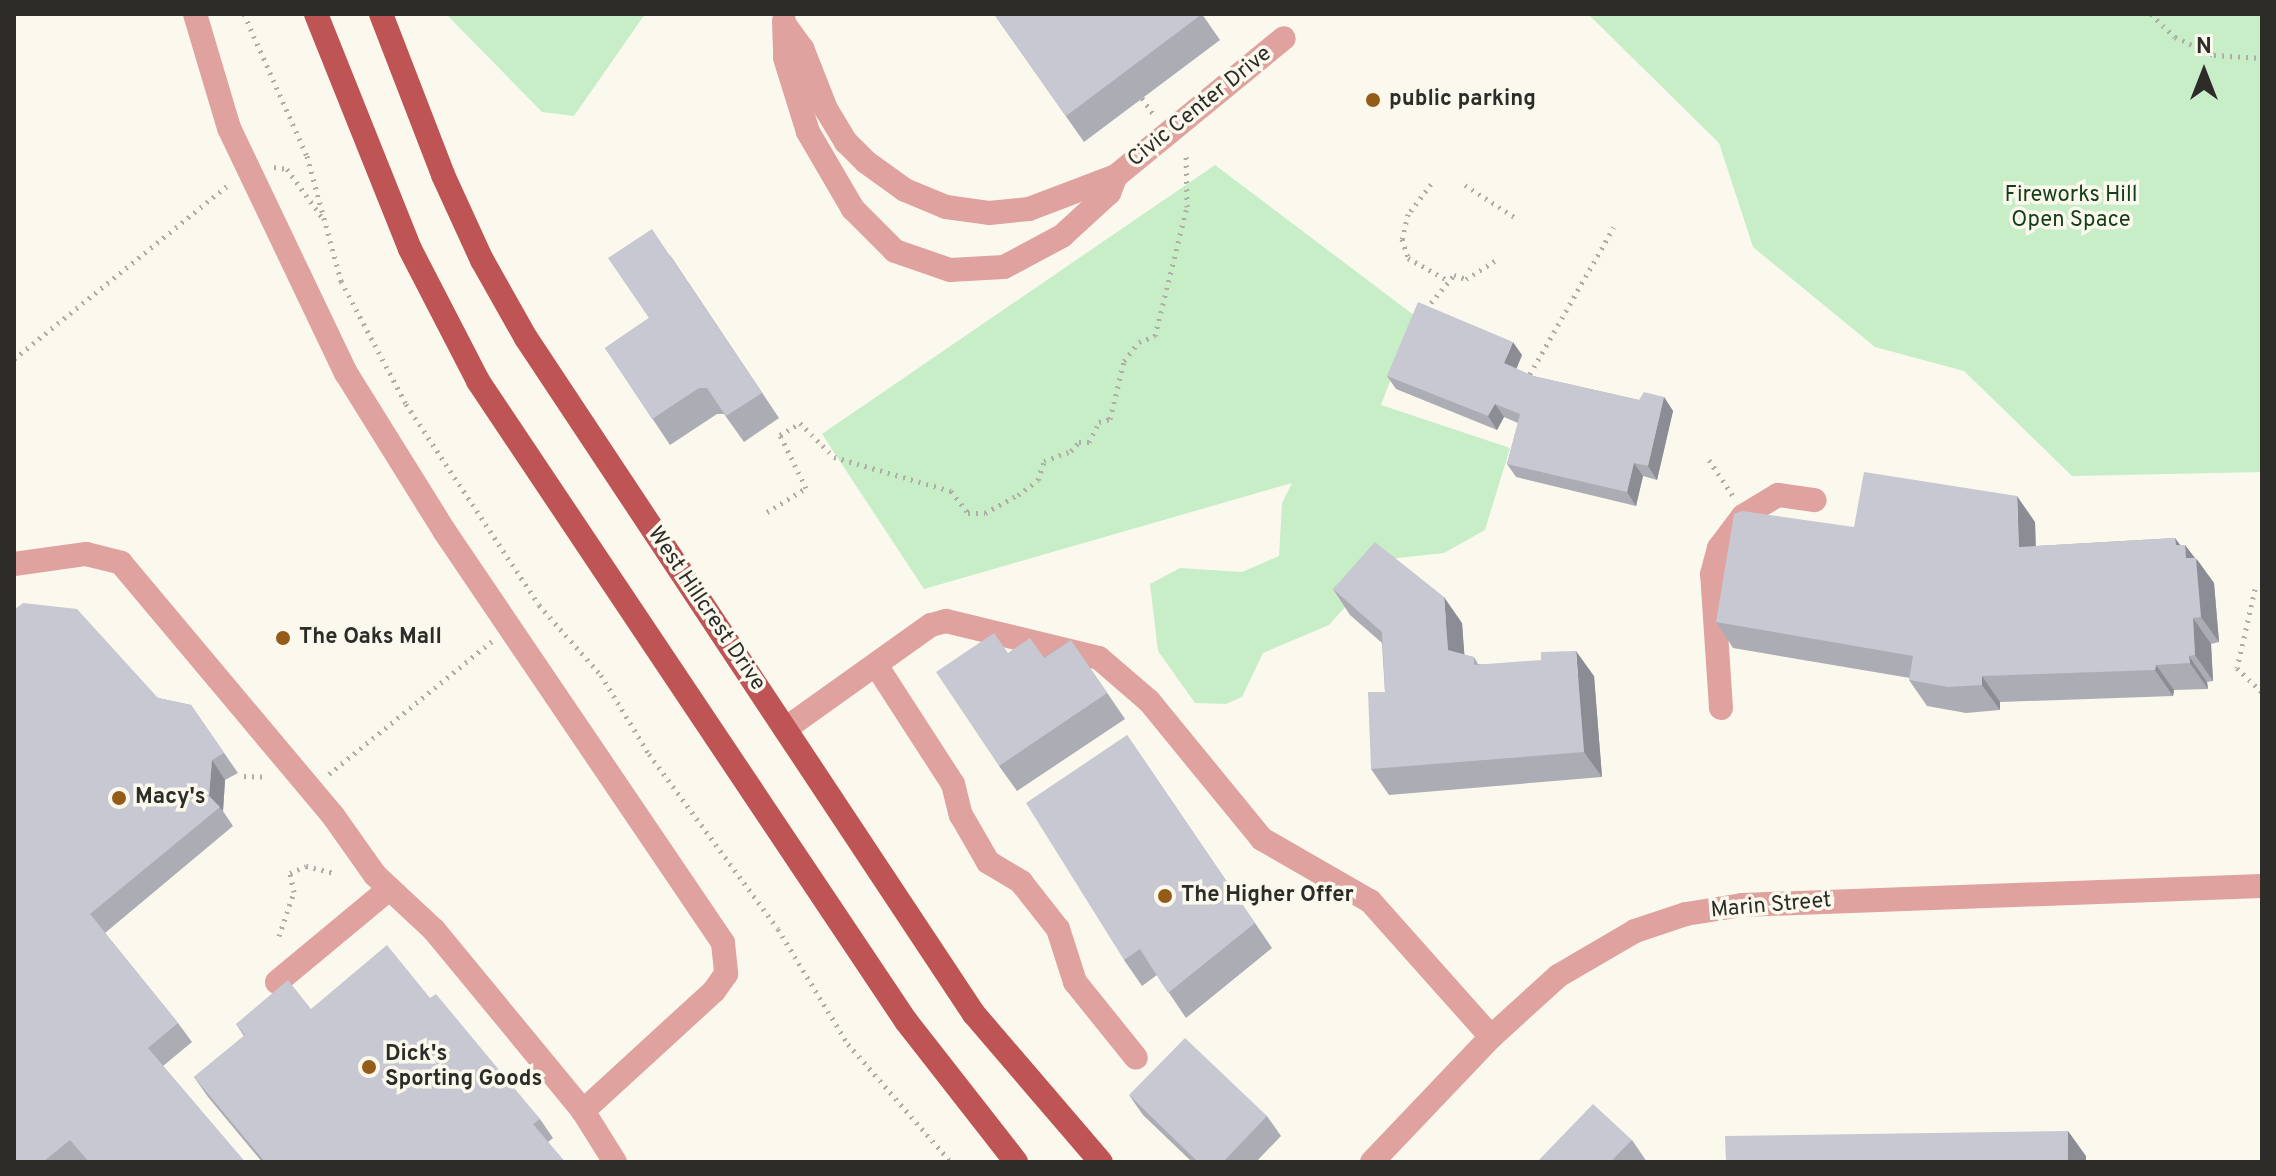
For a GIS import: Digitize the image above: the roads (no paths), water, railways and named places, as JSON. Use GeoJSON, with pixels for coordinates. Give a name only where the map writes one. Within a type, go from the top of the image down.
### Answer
{"type":"FeatureCollection","features":[{"type":"Feature","properties":{"kind":"main road"},"geometry":{"type":"LineString","coordinates":[[316,14],[410,249],[478,381],[906,1021],[1016,1162]]}},
{"type":"Feature","properties":{"kind":"main road","name":"West Hillcrest Drive"},"geometry":{"type":"LineString","coordinates":[[381,14],[443,175],[496,286],[974,1014],[1101,1162]]}},
{"type":"Feature","properties":{"kind":"street"},"geometry":{"type":"LineString","coordinates":[[195,14],[229,128],[346,373],[445,532],[723,943],[726,974],[714,991],[583,1111]]}},
{"type":"Feature","properties":{"kind":"street","name":"Civic Center Drive"},"geometry":{"type":"LineString","coordinates":[[783,20],[785,58],[808,132],[831,178],[871,230],[895,251],[924,264],[979,272],[1033,255],[1109,193],[1116,176]]}},
{"type":"Feature","properties":{"kind":"street","name":"Civic Center Drive"},"geometry":{"type":"LineString","coordinates":[[783,20],[802,48],[826,109],[846,142],[905,190],[946,207],[989,213],[1029,209],[1116,176],[1284,38]]}},
{"type":"Feature","properties":{"kind":"street"},"geometry":{"type":"LineString","coordinates":[[1721,708],[1712,574],[1719,548],[1743,516],[1778,495],[1815,500]]}},
{"type":"Feature","properties":{"kind":"street"},"geometry":{"type":"LineString","coordinates":[[14,564],[86,554],[121,563],[389,889],[434,930],[583,1111],[615,1162]]}},
{"type":"Feature","properties":{"kind":"street"},"geometry":{"type":"LineString","coordinates":[[785,729],[931,625],[946,621],[1099,658],[1149,701],[1262,839],[1370,901],[1491,1037]]}},
{"type":"Feature","properties":{"kind":"street"},"geometry":{"type":"LineString","coordinates":[[876,665],[953,784],[961,815],[988,862],[1021,882],[1058,929],[1075,982],[1136,1058]]}},
{"type":"Feature","properties":{"kind":"street","name":"Marin Street"},"geometry":{"type":"LineString","coordinates":[[1372,1162],[1530,999],[1598,949],[1686,914],[1742,905],[2262,886]]}},
{"type":"Feature","properties":{"kind":"street"},"geometry":{"type":"LineString","coordinates":[[277,982],[389,889]]}},
{"type":"Feature","properties":{"kind":"place","name":"public parking"},"geometry":{"type":"Point","coordinates":[1373,100]}},
{"type":"Feature","properties":{"kind":"place","name":"The Oaks Mall"},"geometry":{"type":"Point","coordinates":[283,638]}},
{"type":"Feature","properties":{"kind":"place","name":"Macy's"},"geometry":{"type":"Point","coordinates":[119,798]}},
{"type":"Feature","properties":{"kind":"place","name":"The Higher Offer"},"geometry":{"type":"Point","coordinates":[1165,896]}},
{"type":"Feature","properties":{"kind":"place","name":"Dick's Sporting Goods"},"geometry":{"type":"Point","coordinates":[369,1067]}},
{"type":"Feature","properties":{"kind":"park label","name":"Fireworks Hill Open Space"},"geometry":{"type":"Point","coordinates":[2071,208]}}]}
